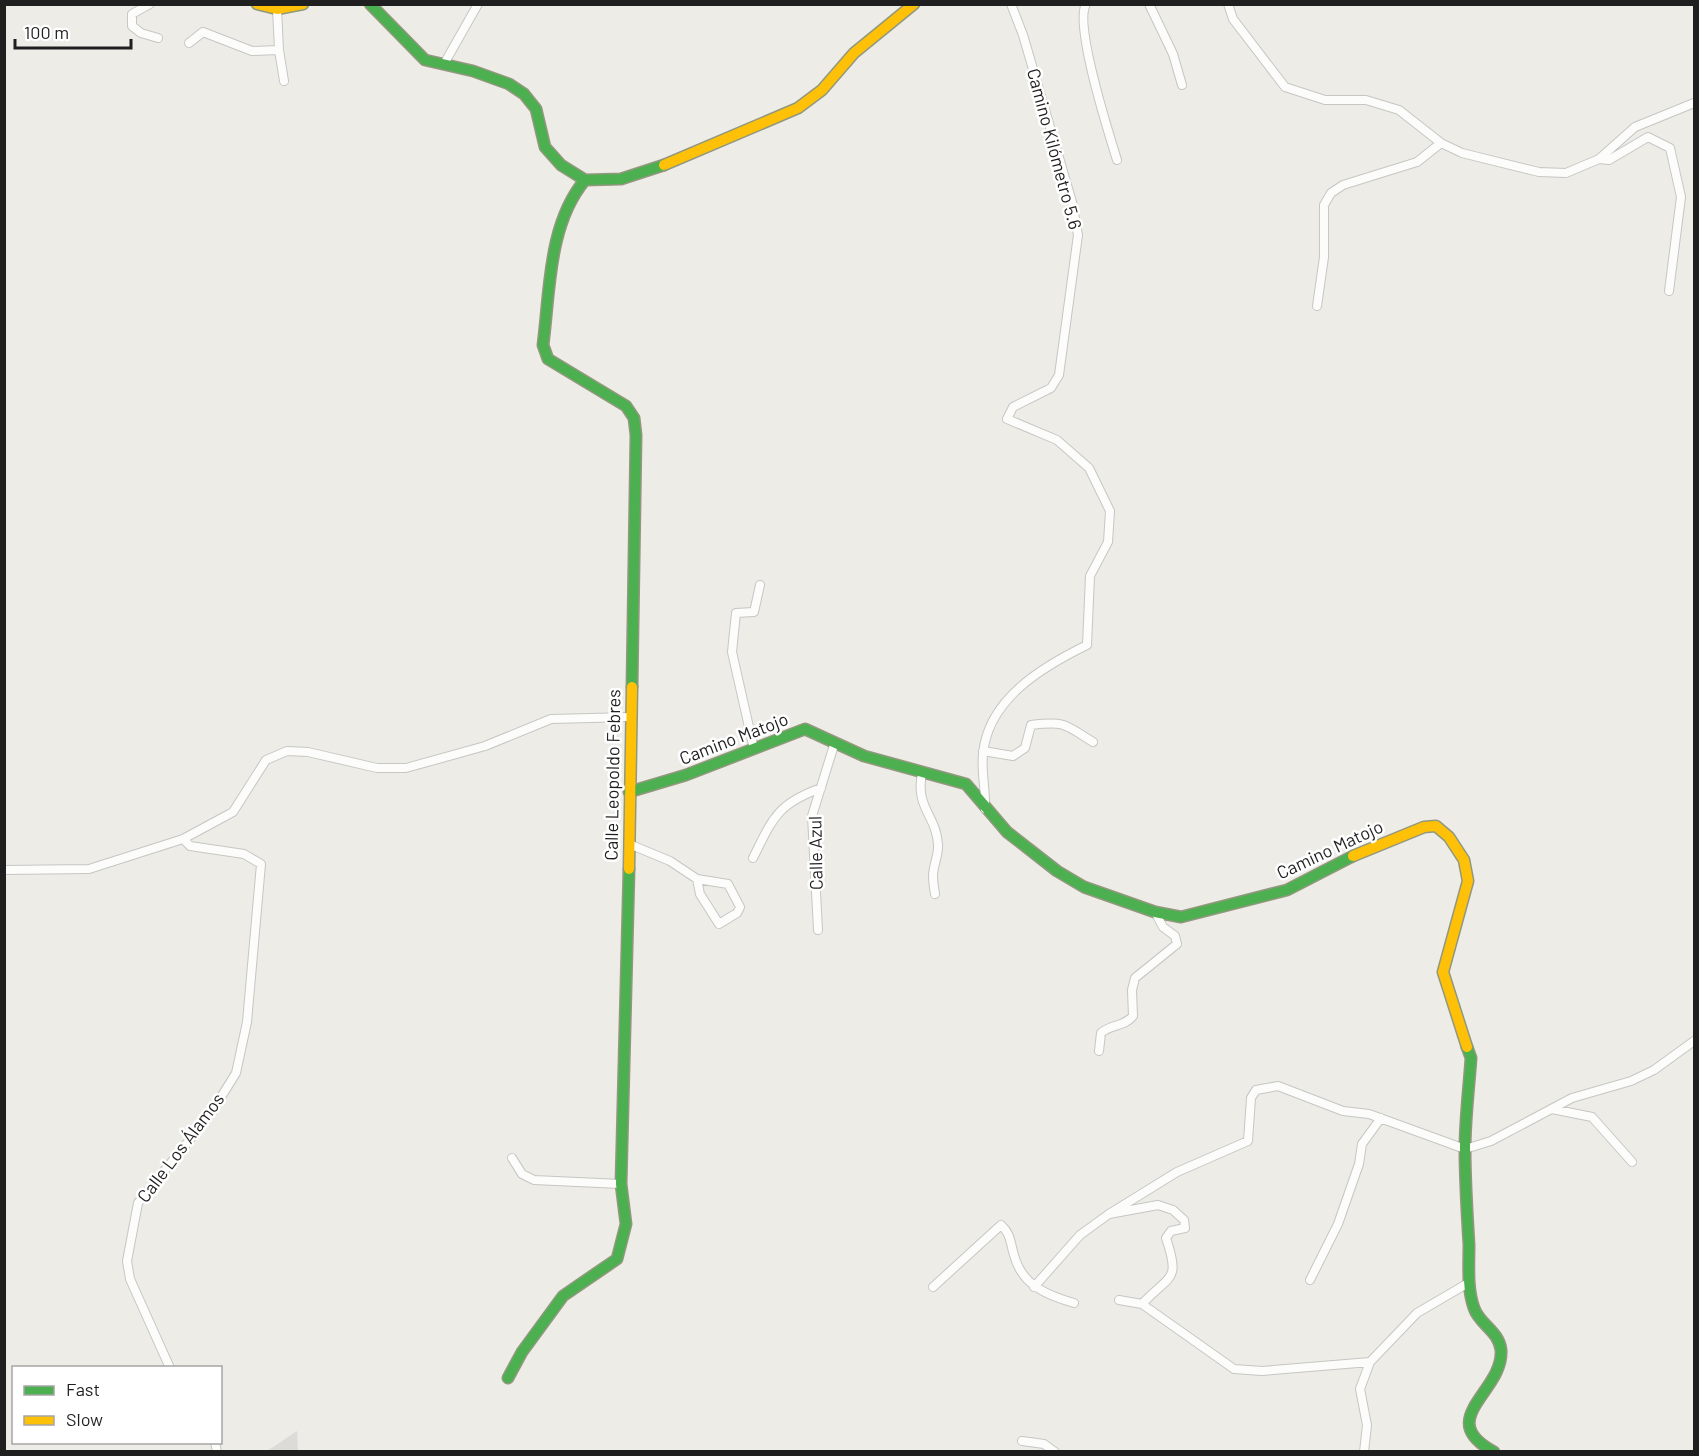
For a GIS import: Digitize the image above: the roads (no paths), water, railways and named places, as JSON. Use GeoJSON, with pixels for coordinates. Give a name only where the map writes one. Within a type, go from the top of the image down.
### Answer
{"type":"FeatureCollection","features":[{"type":"Feature","properties":{"kind":"street"},"geometry":{"type":"LineString","coordinates":[[150,4],[132,14],[132,26],[141,33],[158,38]]}},
{"type":"Feature","properties":{"kind":"street"},"geometry":{"type":"LineString","coordinates":[[256,4],[277,9],[303,4]]}},
{"type":"Feature","properties":{"kind":"street"},"geometry":{"type":"LineString","coordinates":[[370,4],[425,60],[510,84],[524,94],[536,110],[545,147],[561,165],[585,180],[621,178],[666,165],[798,108],[822,90],[854,53],[914,4]]}},
{"type":"Feature","properties":{"kind":"street"},"geometry":{"type":"LineString","coordinates":[[444,64],[478,4]]}},
{"type":"Feature","properties":{"kind":"street","name":"Camino Kilómetro 5.6"},"geometry":{"type":"LineString","coordinates":[[985,809],[986,784],[982,768],[983,751],[995,716],[1021,687],[1050,663],[1087,645],[1090,576],[1108,542],[1111,522],[1110,511],[1089,468],[1057,440],[1007,419],[1013,407],[1051,388],[1059,375],[1078,235],[1072,202],[1023,35],[1011,4]]}},
{"type":"Feature","properties":{"kind":"street"},"geometry":{"type":"LineString","coordinates":[[1086,4],[1082,18],[1098,95],[1117,160]]}},
{"type":"Feature","properties":{"kind":"street"},"geometry":{"type":"LineString","coordinates":[[1149,4],[1173,54],[1182,86]]}},
{"type":"Feature","properties":{"kind":"street"},"geometry":{"type":"LineString","coordinates":[[1228,4],[1233,19],[1284,87],[1325,100],[1366,100],[1399,110],[1441,144],[1462,153],[1539,172],[1566,173],[1599,159],[1635,127],[1695,103]]}},
{"type":"Feature","properties":{"kind":"street"},"geometry":{"type":"LineString","coordinates":[[277,9],[279,50],[284,81]]}},
{"type":"Feature","properties":{"kind":"street"},"geometry":{"type":"LineString","coordinates":[[189,43],[203,32],[252,51],[279,50]]}},
{"type":"Feature","properties":{"kind":"street"},"geometry":{"type":"LineString","coordinates":[[1599,159],[1609,160],[1648,137],[1670,148],[1682,196],[1669,291]]}},
{"type":"Feature","properties":{"kind":"street"},"geometry":{"type":"LineString","coordinates":[[1317,306],[1323,256],[1324,205],[1331,194],[1343,185],[1417,162],[1441,144]]}},
{"type":"Feature","properties":{"kind":"street","name":"Calle Leopoldo Febres"},"geometry":{"type":"LineString","coordinates":[[508,1378],[522,1352],[563,1296],[617,1259],[626,1224],[621,1184],[629,844],[634,418],[618,399],[548,359],[543,345],[562,214],[575,188],[585,180]]}},
{"type":"Feature","properties":{"kind":"street"},"geometry":{"type":"LineString","coordinates":[[754,749],[732,652],[736,613],[754,612],[760,585]]}},
{"type":"Feature","properties":{"kind":"street"},"geometry":{"type":"LineString","coordinates":[[4,870],[89,869],[183,839],[233,812],[266,760],[287,752],[308,752],[378,768],[406,768],[485,746],[551,719],[630,717]]}},
{"type":"Feature","properties":{"kind":"street"},"geometry":{"type":"LineString","coordinates":[[983,751],[1013,756],[1025,748],[1031,725],[1051,722],[1062,722],[1093,741]]}},
{"type":"Feature","properties":{"kind":"street","name":"Camino Matojo"},"geometry":{"type":"LineString","coordinates":[[629,792],[686,775],[805,729],[864,756],[966,784],[1007,832],[1057,871],[1084,887],[1155,912],[1180,917],[1287,890],[1358,854],[1424,827],[1436,826],[1449,837],[1464,860],[1468,881],[1443,972],[1471,1058],[1465,1149],[1470,1282],[1474,1310],[1496,1335],[1501,1350],[1495,1377],[1468,1414],[1470,1432],[1481,1445],[1494,1452]]}},
{"type":"Feature","properties":{"kind":"street","name":"Calle Azul"},"geometry":{"type":"LineString","coordinates":[[818,930],[812,816],[835,742]]}},
{"type":"Feature","properties":{"kind":"street"},"geometry":{"type":"LineString","coordinates":[[922,773],[919,787],[922,805],[938,841],[933,874],[935,894]]}},
{"type":"Feature","properties":{"kind":"street"},"geometry":{"type":"LineString","coordinates":[[753,858],[781,809],[800,795],[821,788]]}},
{"type":"Feature","properties":{"kind":"street","name":"Calle Los Álamos"},"geometry":{"type":"LineString","coordinates":[[169,1366],[130,1279],[127,1261],[138,1203],[210,1115],[236,1072],[247,1022],[261,864],[243,854],[190,846],[183,839]]}},
{"type":"Feature","properties":{"kind":"street"},"geometry":{"type":"LineString","coordinates":[[629,844],[670,861],[697,879],[728,884],[741,907],[737,913],[719,924],[700,894],[697,879]]}},
{"type":"Feature","properties":{"kind":"street"},"geometry":{"type":"LineString","coordinates":[[1099,1051],[1101,1033],[1106,1028],[1127,1023],[1133,1016],[1132,990],[1135,978],[1177,944],[1175,936],[1163,927],[1155,912]]}},
{"type":"Feature","properties":{"kind":"street"},"geometry":{"type":"LineString","coordinates":[[1034,1287],[1080,1235],[1109,1214],[1177,1172],[1248,1141],[1251,1133],[1251,1098],[1256,1090],[1278,1086],[1343,1111],[1381,1118],[1465,1149],[1491,1141],[1572,1098],[1631,1081],[1654,1070],[1695,1041]]}},
{"type":"Feature","properties":{"kind":"street"},"geometry":{"type":"LineString","coordinates":[[1551,1109],[1593,1118],[1632,1162]]}},
{"type":"Feature","properties":{"kind":"street"},"geometry":{"type":"LineString","coordinates":[[1310,1280],[1338,1224],[1359,1164],[1362,1144],[1381,1118]]}},
{"type":"Feature","properties":{"kind":"street"},"geometry":{"type":"LineString","coordinates":[[512,1158],[522,1174],[534,1180],[621,1184]]}},
{"type":"Feature","properties":{"kind":"street"},"geometry":{"type":"LineString","coordinates":[[1109,1214],[1158,1205],[1173,1210],[1184,1220],[1185,1228],[1171,1231],[1166,1238],[1175,1264],[1172,1276],[1142,1304]]}},
{"type":"Feature","properties":{"kind":"street"},"geometry":{"type":"LineString","coordinates":[[933,1287],[1000,1225],[1009,1233],[1021,1275],[1034,1287],[1054,1297],[1074,1303]]}},
{"type":"Feature","properties":{"kind":"street"},"geometry":{"type":"LineString","coordinates":[[1364,1452],[1367,1425],[1360,1389],[1370,1362],[1418,1313],[1470,1282]]}},
{"type":"Feature","properties":{"kind":"street"},"geometry":{"type":"LineString","coordinates":[[1119,1299],[1142,1304],[1234,1369],[1262,1371],[1370,1362]]}},
{"type":"Feature","properties":{"kind":"street"},"geometry":{"type":"LineString","coordinates":[[1022,1441],[1044,1444],[1056,1452]]}}]}
